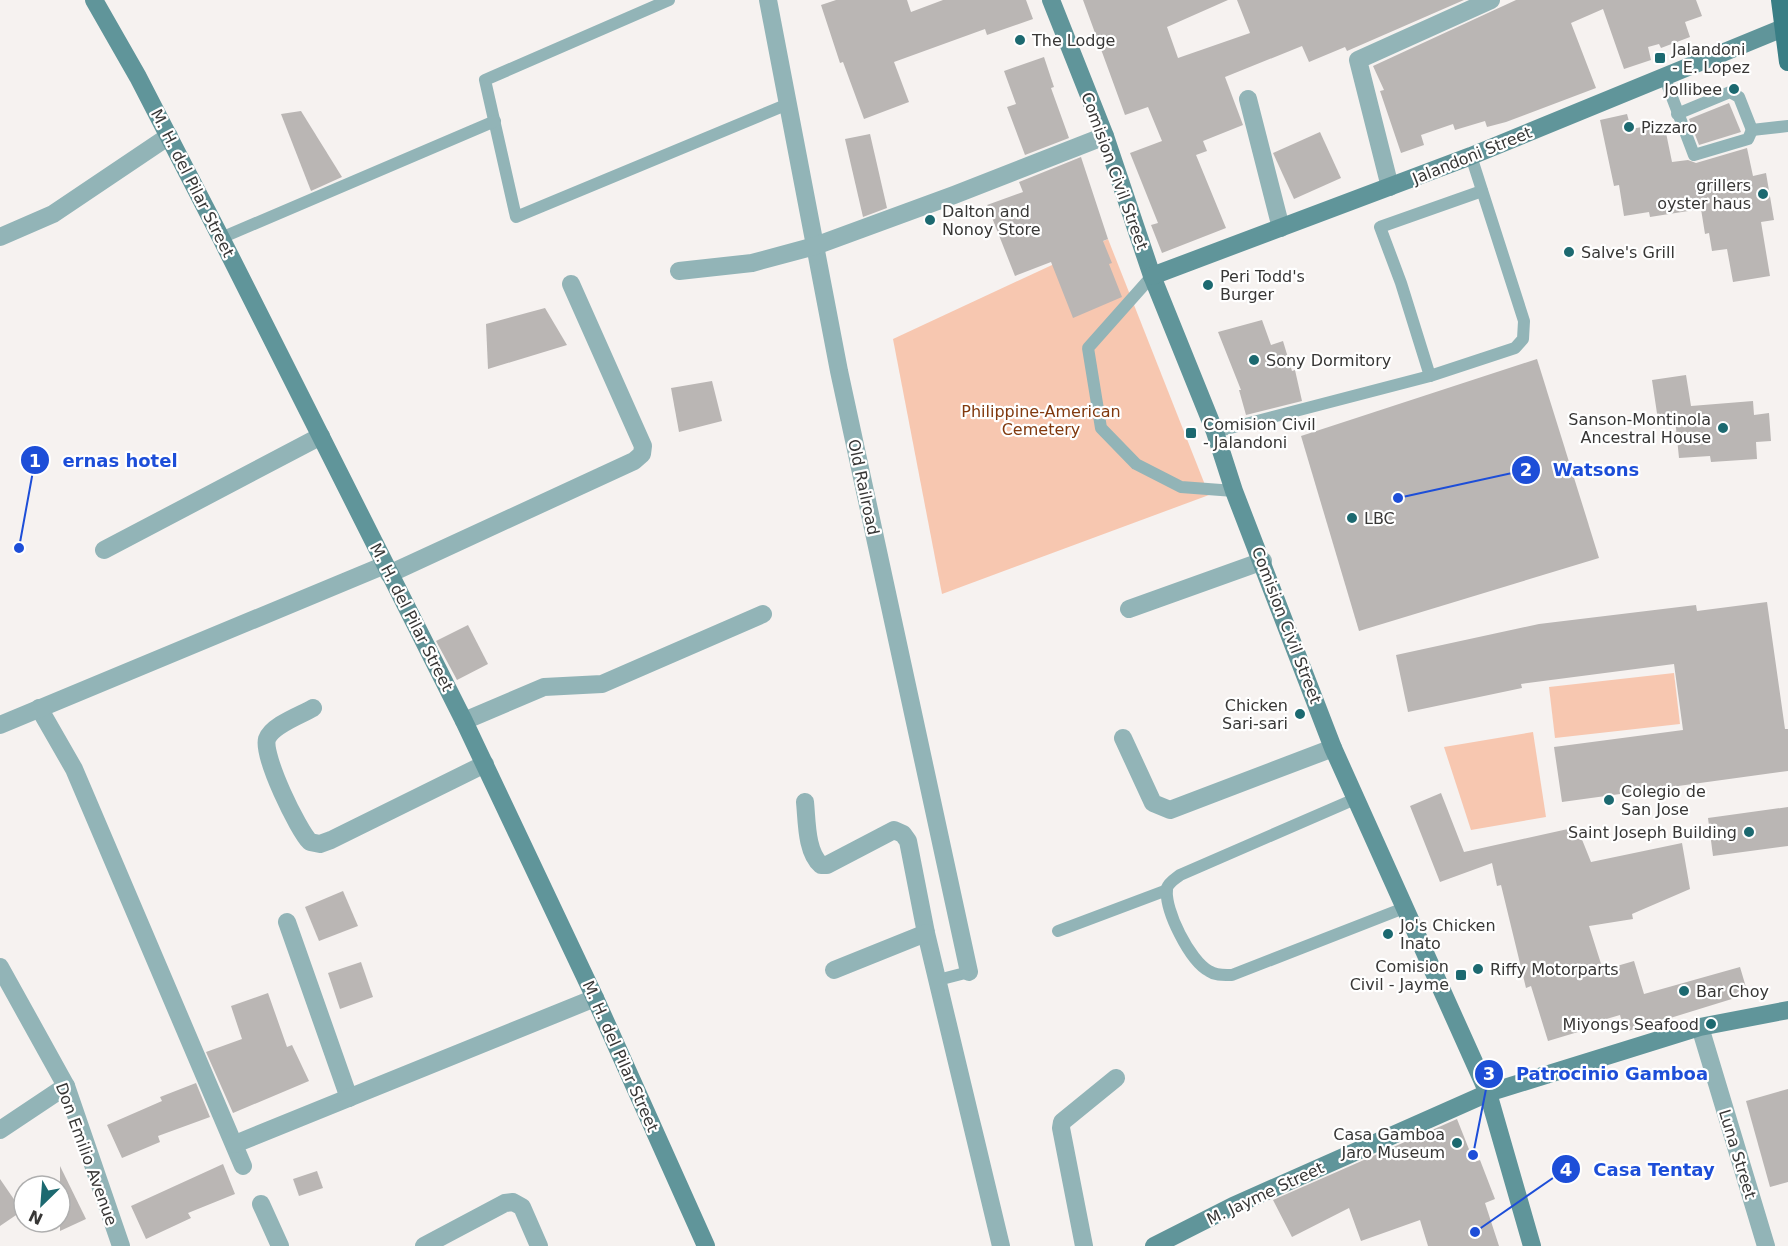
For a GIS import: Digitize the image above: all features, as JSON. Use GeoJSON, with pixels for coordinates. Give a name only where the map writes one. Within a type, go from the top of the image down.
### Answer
{"type":"FeatureCollection","features":[{"type":"Feature","properties":{"kind":"main road"},"geometry":{"type":"LineString","coordinates":[[1780,0],[1786,26],[1788,62]]}},
{"type":"Feature","properties":{"kind":"street","name":"M. H. del Pilar Street"},"geometry":{"type":"LineString","coordinates":[[94,0],[169,136],[485,764],[595,998],[706,1246]]}},
{"type":"Feature","properties":{"kind":"street","name":"Old Railroad"},"geometry":{"type":"LineString","coordinates":[[768,0],[842,382],[969,972]]}},
{"type":"Feature","properties":{"kind":"street","name":"Comision Civil Street"},"geometry":{"type":"LineString","coordinates":[[1051,0],[1105,136],[1152,276],[1215,432],[1234,491],[1263,561],[1333,748],[1488,1093],[1532,1246]]}},
{"type":"Feature","properties":{"kind":"street"},"geometry":{"type":"LineString","coordinates":[[1390,187],[1358,60],[1491,0]]}},
{"type":"Feature","properties":{"kind":"street","name":"Jalandoni Street"},"geometry":{"type":"LineString","coordinates":[[1152,276],[1471,156],[1786,26]]}},
{"type":"Feature","properties":{"kind":"street"},"geometry":{"type":"LineString","coordinates":[[1248,99],[1281,228]]}},
{"type":"Feature","properties":{"kind":"street"},"geometry":{"type":"LineString","coordinates":[[0,237],[53,214],[169,136]]}},
{"type":"Feature","properties":{"kind":"street"},"geometry":{"type":"LineString","coordinates":[[679,271],[752,263],[815,246],[1105,136]]}},
{"type":"Feature","properties":{"kind":"street"},"geometry":{"type":"LineString","coordinates":[[0,725],[387,570],[634,461],[642,454],[643,447],[571,284]]}},
{"type":"Feature","properties":{"kind":"street"},"geometry":{"type":"LineString","coordinates":[[104,550],[321,436]]}},
{"type":"Feature","properties":{"kind":"street"},"geometry":{"type":"LineString","coordinates":[[1129,609],[1263,561]]}},
{"type":"Feature","properties":{"kind":"street"},"geometry":{"type":"LineString","coordinates":[[464,722],[544,687],[602,684],[762,614]]}},
{"type":"Feature","properties":{"kind":"street"},"geometry":{"type":"LineString","coordinates":[[39,708],[74,769],[243,1166]]}},
{"type":"Feature","properties":{"kind":"street"},"geometry":{"type":"LineString","coordinates":[[313,708],[275,730],[266,743],[273,772],[310,842],[320,844],[331,840],[485,764]]}},
{"type":"Feature","properties":{"kind":"street"},"geometry":{"type":"LineString","coordinates":[[1123,738],[1153,803],[1170,810],[1333,748]]}},
{"type":"Feature","properties":{"kind":"street"},"geometry":{"type":"LineString","coordinates":[[805,802],[811,848],[815,860],[821,865],[827,865],[882,834],[894,830],[903,834],[908,842],[926,933],[1001,1246]]}},
{"type":"Feature","properties":{"kind":"street"},"geometry":{"type":"LineString","coordinates":[[287,922],[348,1098]]}},
{"type":"Feature","properties":{"kind":"street"},"geometry":{"type":"LineString","coordinates":[[834,970],[926,933]]}},
{"type":"Feature","properties":{"kind":"street","name":"Don Emilio Avenue"},"geometry":{"type":"LineString","coordinates":[[0,967],[66,1086],[115,1244]]}},
{"type":"Feature","properties":{"kind":"street"},"geometry":{"type":"LineString","coordinates":[[235,1144],[595,998]]}},
{"type":"Feature","properties":{"kind":"street","name":"M. Jayme Street"},"geometry":{"type":"LineString","coordinates":[[1154,1246],[1233,1206],[1488,1093],[1700,1028],[1788,1010]]}},
{"type":"Feature","properties":{"kind":"street","name":"Luna Street"},"geometry":{"type":"LineString","coordinates":[[1700,1028],[1766,1246]]}},
{"type":"Feature","properties":{"kind":"street"},"geometry":{"type":"LineString","coordinates":[[1084,1246],[1062,1122],[1116,1078]]}},
{"type":"Feature","properties":{"kind":"street"},"geometry":{"type":"LineString","coordinates":[[0,1130],[66,1086]]}},
{"type":"Feature","properties":{"kind":"street"},"geometry":{"type":"LineString","coordinates":[[424,1246],[505,1203],[513,1202],[522,1207],[539,1246]]}},
{"type":"Feature","properties":{"kind":"street"},"geometry":{"type":"LineString","coordinates":[[261,1204],[280,1246]]}},
{"type":"Feature","properties":{"kind":"lane"},"geometry":{"type":"LineString","coordinates":[[669,0],[485,80],[516,217],[788,104]]}},
{"type":"Feature","properties":{"kind":"lane"},"geometry":{"type":"LineString","coordinates":[[1664,76],[1677,114],[1694,155],[1748,139],[1752,130],[1739,97],[1730,92],[1677,114]]}},
{"type":"Feature","properties":{"kind":"lane"},"geometry":{"type":"LineString","coordinates":[[221,238],[495,121]]}},
{"type":"Feature","properties":{"kind":"lane"},"geometry":{"type":"LineString","coordinates":[[1752,130],[1788,126]]}},
{"type":"Feature","properties":{"kind":"lane"},"geometry":{"type":"LineString","coordinates":[[1215,432],[1430,376],[1515,348],[1523,339],[1524,321],[1471,156]]}},
{"type":"Feature","properties":{"kind":"lane"},"geometry":{"type":"LineString","coordinates":[[1430,376],[1401,283],[1380,227],[1482,191]]}},
{"type":"Feature","properties":{"kind":"lane"},"geometry":{"type":"LineString","coordinates":[[1152,276],[1088,348],[1101,428],[1136,464],[1181,487],[1234,491]]}},
{"type":"Feature","properties":{"kind":"lane"},"geometry":{"type":"LineString","coordinates":[[1355,799],[1180,875],[1170,882],[1167,890],[1180,935],[1208,971],[1221,975],[1232,975],[1404,908]]}},
{"type":"Feature","properties":{"kind":"lane"},"geometry":{"type":"LineString","coordinates":[[1058,931],[1167,890]]}},
{"type":"Feature","properties":{"kind":"lane"},"geometry":{"type":"LineString","coordinates":[[938,980],[969,972]]}},
{"type":"Feature","properties":{"kind":"green space","name":"Philippine-American Cemetery"},"geometry":{"type":"Polygon","coordinates":[[[1108,239],[1209,495],[942,594],[893,339],[1108,239]]]}},
{"type":"Feature","properties":{"kind":"green space"},"geometry":{"type":"Polygon","coordinates":[[[1674,673],[1680,724],[1555,738],[1549,687],[1674,673]]]}},
{"type":"Feature","properties":{"kind":"green space"},"geometry":{"type":"Polygon","coordinates":[[[1533,732],[1546,817],[1471,830],[1444,747],[1533,732]]]}},
{"type":"Feature","properties":{"kind":"building"},"geometry":{"type":"Polygon","coordinates":[[[836,0],[907,0],[911,12],[943,0],[1026,0],[1033,19],[987,35],[985,29],[894,62],[909,102],[864,119],[843,62],[840,63],[821,5],[836,0]]]}},
{"type":"Feature","properties":{"kind":"building"},"geometry":{"type":"Polygon","coordinates":[[[1083,0],[1228,0],[1167,27],[1178,58],[1250,33],[1237,0],[1464,0],[1347,51],[1345,47],[1309,62],[1302,46],[1225,77],[1243,125],[1203,141],[1207,151],[1196,155],[1226,228],[1162,253],[1151,225],[1158,223],[1130,153],[1162,141],[1148,107],[1125,115],[1083,0]]]}},
{"type":"Feature","properties":{"kind":"building"},"geometry":{"type":"Polygon","coordinates":[[[1516,0],[1696,0],[1702,16],[1685,22],[1690,37],[1661,48],[1659,44],[1648,47],[1651,60],[1624,69],[1603,9],[1571,23],[1596,88],[1487,127],[1485,121],[1455,130],[1453,124],[1421,135],[1424,145],[1401,153],[1380,91],[1384,90],[1373,66],[1516,0]]]}},
{"type":"Feature","properties":{"kind":"building"},"geometry":{"type":"Polygon","coordinates":[[[1044,57],[1054,87],[1051,88],[1069,138],[1025,155],[1007,107],[1016,104],[1004,71],[1044,57]]]}},
{"type":"Feature","properties":{"kind":"building"},"geometry":{"type":"Polygon","coordinates":[[[1729,103],[1741,132],[1699,145],[1689,119],[1729,103]]]}},
{"type":"Feature","properties":{"kind":"building"},"geometry":{"type":"Polygon","coordinates":[[[301,111],[342,177],[311,191],[281,114],[301,111]]]}},
{"type":"Feature","properties":{"kind":"building"},"geometry":{"type":"Polygon","coordinates":[[[1627,114],[1631,129],[1664,123],[1672,162],[1688,160],[1696,163],[1747,148],[1753,176],[1766,173],[1774,220],[1761,222],[1770,276],[1733,282],[1727,249],[1712,251],[1709,233],[1705,234],[1701,209],[1650,217],[1649,212],[1624,216],[1619,185],[1614,186],[1600,120],[1627,114]]]}},
{"type":"Feature","properties":{"kind":"building"},"geometry":{"type":"Polygon","coordinates":[[[1320,132],[1341,178],[1294,199],[1273,153],[1320,132]]]}},
{"type":"Feature","properties":{"kind":"building"},"geometry":{"type":"Polygon","coordinates":[[[870,134],[887,208],[863,217],[845,139],[870,134]]]}},
{"type":"Feature","properties":{"kind":"building"},"geometry":{"type":"Polygon","coordinates":[[[1081,157],[1108,239],[1103,241],[1112,263],[1109,264],[1122,297],[1073,318],[1051,262],[1015,276],[987,205],[1023,192],[1019,182],[1081,157]]]}},
{"type":"Feature","properties":{"kind":"building"},"geometry":{"type":"Polygon","coordinates":[[[545,308],[567,345],[488,369],[486,324],[545,308]]]}},
{"type":"Feature","properties":{"kind":"building"},"geometry":{"type":"Polygon","coordinates":[[[1262,320],[1271,345],[1283,341],[1292,371],[1295,370],[1302,401],[1246,415],[1239,390],[1241,390],[1218,332],[1262,320]]]}},
{"type":"Feature","properties":{"kind":"building"},"geometry":{"type":"Polygon","coordinates":[[[1537,359],[1599,558],[1359,631],[1301,436],[1537,359]]]}},
{"type":"Feature","properties":{"kind":"building","name":"Sanson-Montinola Ancestral House"},"geometry":{"type":"Polygon","coordinates":[[[1686,375],[1691,406],[1753,401],[1754,415],[1769,413],[1771,441],[1756,442],[1757,459],[1711,462],[1710,456],[1679,458],[1675,418],[1658,420],[1652,380],[1686,375]]]}},
{"type":"Feature","properties":{"kind":"building"},"geometry":{"type":"Polygon","coordinates":[[[712,381],[722,421],[679,432],[671,388],[712,381]]]}},
{"type":"Feature","properties":{"kind":"building"},"geometry":{"type":"Polygon","coordinates":[[[1767,602],[1785,729],[1788,729],[1788,771],[1562,802],[1554,747],[1683,730],[1674,664],[1521,684],[1522,688],[1408,712],[1396,655],[1539,624],[1696,605],[1697,611],[1767,602]]]}},
{"type":"Feature","properties":{"kind":"building"},"geometry":{"type":"Polygon","coordinates":[[[468,625],[488,664],[457,680],[436,641],[468,625]]]}},
{"type":"Feature","properties":{"kind":"building"},"geometry":{"type":"Polygon","coordinates":[[[1441,793],[1464,852],[1577,827],[1591,862],[1682,843],[1690,889],[1632,914],[1633,919],[1589,926],[1603,970],[1634,961],[1644,994],[1740,967],[1748,994],[1625,1032],[1620,1015],[1586,1025],[1588,1029],[1548,1041],[1531,986],[1526,988],[1501,885],[1497,886],[1492,863],[1440,882],[1410,806],[1441,793]]]}},
{"type":"Feature","properties":{"kind":"building","name":"Saint Joseph Building"},"geometry":{"type":"Polygon","coordinates":[[[1788,807],[1788,846],[1713,856],[1708,818],[1788,807]]]}},
{"type":"Feature","properties":{"kind":"building"},"geometry":{"type":"Polygon","coordinates":[[[343,891],[358,926],[319,941],[305,907],[343,891]]]}},
{"type":"Feature","properties":{"kind":"building"},"geometry":{"type":"Polygon","coordinates":[[[361,962],[373,997],[340,1009],[328,973],[361,962]]]}},
{"type":"Feature","properties":{"kind":"building"},"geometry":{"type":"Polygon","coordinates":[[[268,993],[287,1047],[292,1045],[309,1081],[233,1113],[206,1052],[242,1039],[231,1006],[268,993]]]}},
{"type":"Feature","properties":{"kind":"building"},"geometry":{"type":"Polygon","coordinates":[[[196,1083],[210,1117],[158,1136],[160,1142],[122,1158],[107,1125],[162,1101],[160,1097],[196,1083]]]}},
{"type":"Feature","properties":{"kind":"building"},"geometry":{"type":"Polygon","coordinates":[[[1788,1089],[1788,1182],[1770,1187],[1746,1101],[1788,1089]]]}},
{"type":"Feature","properties":{"kind":"building"},"geometry":{"type":"Polygon","coordinates":[[[1457,1119],[1474,1162],[1480,1160],[1495,1199],[1485,1203],[1499,1246],[1428,1246],[1420,1220],[1361,1241],[1349,1208],[1292,1237],[1273,1200],[1457,1119]]]}},
{"type":"Feature","properties":{"kind":"building"},"geometry":{"type":"Polygon","coordinates":[[[223,1164],[235,1194],[188,1213],[191,1218],[146,1239],[131,1206],[223,1164]]]}},
{"type":"Feature","properties":{"kind":"building"},"geometry":{"type":"Polygon","coordinates":[[[317,1171],[323,1188],[299,1196],[293,1179],[317,1171]]]}},
{"type":"Feature","properties":{"kind":"building"},"geometry":{"type":"Polygon","coordinates":[[[0,1179],[12,1196],[12,1218],[0,1226],[0,1179]]]}},
{"type":"Feature","properties":{"kind":"building"},"geometry":{"type":"Polygon","coordinates":[[[72,1190],[86,1219],[72,1225],[72,1190]]]}},
{"type":"Feature","properties":{"kind":"place","name":"The Lodge"},"geometry":{"type":"Point","coordinates":[1020,40]}},
{"type":"Feature","properties":{"kind":"place","name":"Jalandoni - E. Lopez"},"geometry":{"type":"Point","coordinates":[1660,58]}},
{"type":"Feature","properties":{"kind":"place","name":"Jollibee"},"geometry":{"type":"Point","coordinates":[1734,89]}},
{"type":"Feature","properties":{"kind":"place","name":"Pizzaro"},"geometry":{"type":"Point","coordinates":[1629,127]}},
{"type":"Feature","properties":{"kind":"place","name":"grillers oyster haus"},"geometry":{"type":"Point","coordinates":[1763,194]}},
{"type":"Feature","properties":{"kind":"place","name":"Dalton and Nonoy Store"},"geometry":{"type":"Point","coordinates":[930,220]}},
{"type":"Feature","properties":{"kind":"place","name":"Salve's Grill"},"geometry":{"type":"Point","coordinates":[1569,252]}},
{"type":"Feature","properties":{"kind":"place","name":"Peri Todd's Burger"},"geometry":{"type":"Point","coordinates":[1208,285]}},
{"type":"Feature","properties":{"kind":"place","name":"Sony Dormitory"},"geometry":{"type":"Point","coordinates":[1254,360]}},
{"type":"Feature","properties":{"kind":"place","name":"Sanson-Montinola Ancestral House"},"geometry":{"type":"Point","coordinates":[1723,428]}},
{"type":"Feature","properties":{"kind":"place","name":"Comision Civil - Jalandoni"},"geometry":{"type":"Point","coordinates":[1191,433]}},
{"type":"Feature","properties":{"kind":"place","name":"Watsons"},"geometry":{"type":"Point","coordinates":[1398,498]}},
{"type":"Feature","properties":{"kind":"place","name":"LBC"},"geometry":{"type":"Point","coordinates":[1352,518]}},
{"type":"Feature","properties":{"kind":"place","name":"ernas hotel"},"geometry":{"type":"Point","coordinates":[19,548]}},
{"type":"Feature","properties":{"kind":"place","name":"Chicken Sari-sari"},"geometry":{"type":"Point","coordinates":[1300,714]}},
{"type":"Feature","properties":{"kind":"place","name":"Colegio de San Jose"},"geometry":{"type":"Point","coordinates":[1609,800]}},
{"type":"Feature","properties":{"kind":"place","name":"Saint Joseph Building"},"geometry":{"type":"Point","coordinates":[1749,832]}},
{"type":"Feature","properties":{"kind":"place","name":"Jo's Chicken Inato"},"geometry":{"type":"Point","coordinates":[1388,934]}},
{"type":"Feature","properties":{"kind":"place","name":"Riffy Motorparts"},"geometry":{"type":"Point","coordinates":[1478,969]}},
{"type":"Feature","properties":{"kind":"place","name":"Comision Civil - Jayme"},"geometry":{"type":"Point","coordinates":[1461,975]}},
{"type":"Feature","properties":{"kind":"place","name":"Bar Choy"},"geometry":{"type":"Point","coordinates":[1684,991]}},
{"type":"Feature","properties":{"kind":"place","name":"Miyongs Seafood"},"geometry":{"type":"Point","coordinates":[1711,1024]}},
{"type":"Feature","properties":{"kind":"place","name":"Casa Gamboa Jaro Museum"},"geometry":{"type":"Point","coordinates":[1457,1143]}},
{"type":"Feature","properties":{"kind":"place","name":"Patrocinio Gamboa"},"geometry":{"type":"Point","coordinates":[1473,1155]}},
{"type":"Feature","properties":{"kind":"place","name":"Casa Tentay"},"geometry":{"type":"Point","coordinates":[1475,1232]}}]}
